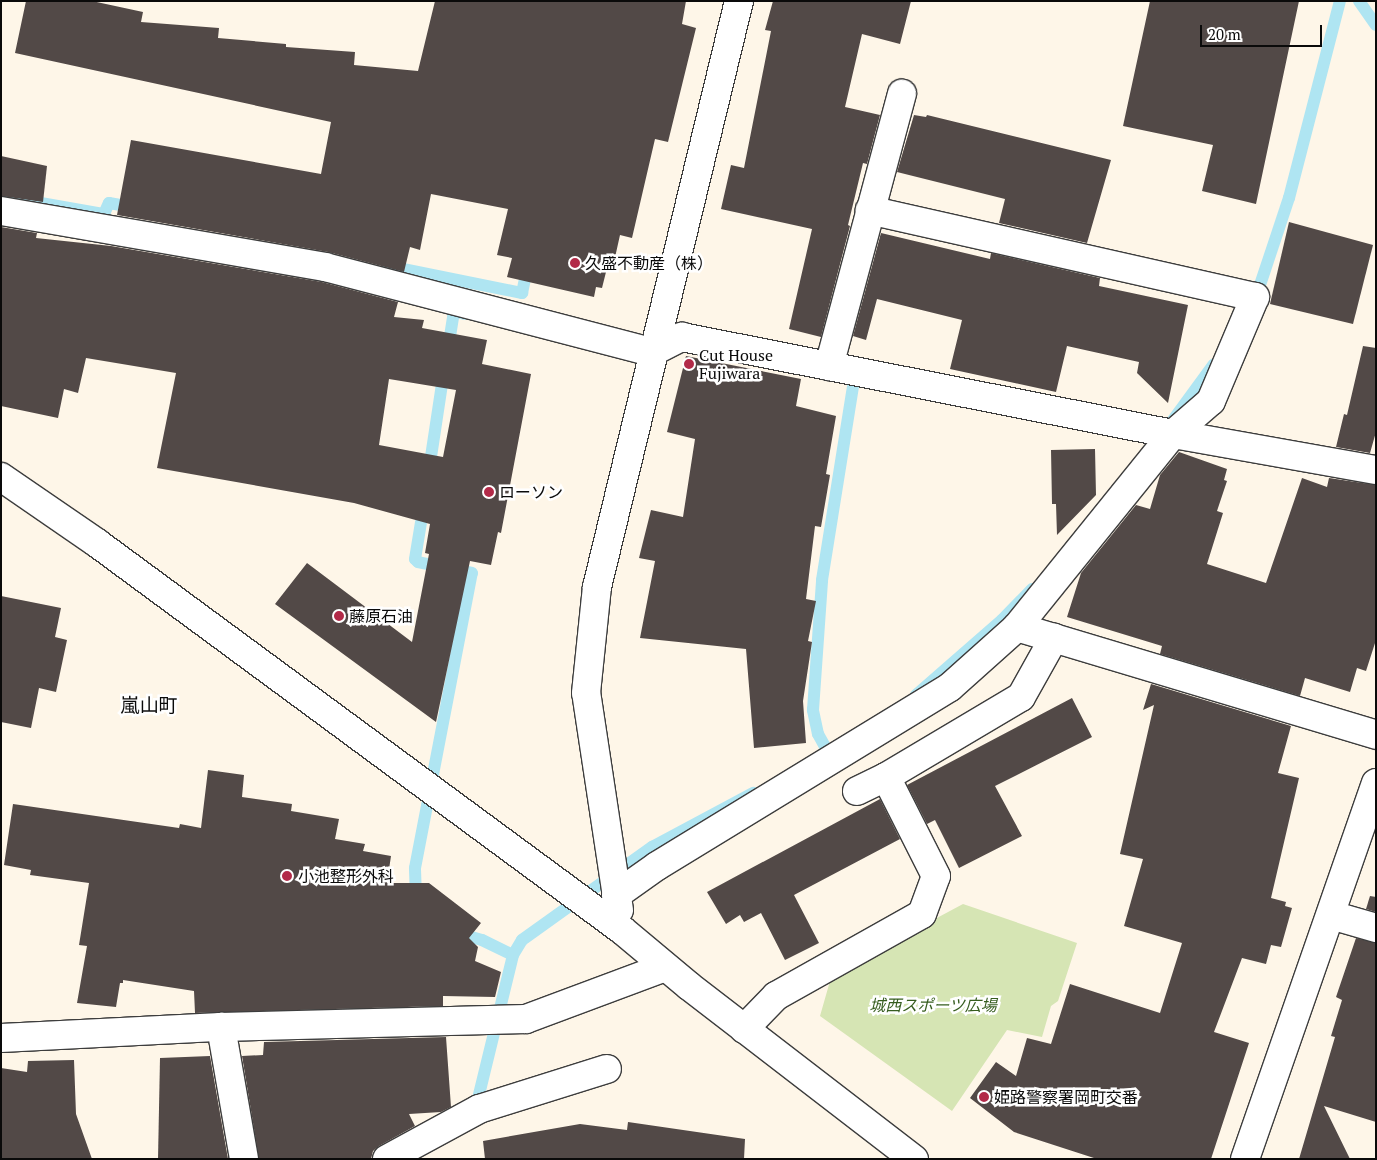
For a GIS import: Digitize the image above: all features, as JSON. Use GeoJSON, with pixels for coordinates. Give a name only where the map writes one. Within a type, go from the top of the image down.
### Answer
{"type":"FeatureCollection","features":[{"type":"Feature","properties":{"kind":"street"},"geometry":{"type":"LineString","coordinates":[[622,930],[586,693],[596,587],[738,1]]}},
{"type":"Feature","properties":{"kind":"street"},"geometry":{"type":"LineString","coordinates":[[828,366],[902,94]]}},
{"type":"Feature","properties":{"kind":"street"},"geometry":{"type":"LineString","coordinates":[[616,895],[657,866],[950,687],[1017,627],[1173,434],[1211,401],[1255,297],[870,210]]}},
{"type":"Feature","properties":{"kind":"street"},"geometry":{"type":"LineString","coordinates":[[1,211],[325,267],[652,352],[682,337],[1173,434],[1376,470]]}},
{"type":"Feature","properties":{"kind":"street"},"geometry":{"type":"LineString","coordinates":[[1,477],[97,543],[622,930],[665,967],[744,1029],[914,1159]]}},
{"type":"Feature","properties":{"kind":"street"},"geometry":{"type":"LineString","coordinates":[[1017,627],[1376,735]]}},
{"type":"Feature","properties":{"kind":"street"},"geometry":{"type":"LineString","coordinates":[[857,791],[886,777],[1021,697],[1054,638]]}},
{"type":"Feature","properties":{"kind":"street"},"geometry":{"type":"LineString","coordinates":[[744,1029],[776,996],[922,914],[936,876],[886,777]]}},
{"type":"Feature","properties":{"kind":"street"},"geometry":{"type":"LineString","coordinates":[[1245,1159],[1376,783]]}},
{"type":"Feature","properties":{"kind":"street"},"geometry":{"type":"LineString","coordinates":[[1331,915],[1376,928]]}},
{"type":"Feature","properties":{"kind":"street"},"geometry":{"type":"LineString","coordinates":[[1,1038],[221,1028],[526,1019],[665,967]]}},
{"type":"Feature","properties":{"kind":"street"},"geometry":{"type":"LineString","coordinates":[[221,1028],[244,1159]]}},
{"type":"Feature","properties":{"kind":"street"},"geometry":{"type":"LineString","coordinates":[[387,1159],[476,1110],[607,1069]]}},
{"type":"Feature","properties":{"kind":"green space","name":"城西スポーツ広場"},"geometry":{"type":"Polygon","coordinates":[[[963,904],[1077,943],[1058,1001],[1051,1006],[1042,1037],[1007,1030],[952,1111],[820,1016],[832,974],[963,904]]]}},
{"type":"Feature","properties":{"kind":"building"},"geometry":{"type":"Polygon","coordinates":[[[26,1],[92,1],[143,12],[141,22],[219,28],[218,38],[286,44],[286,47],[355,52],[354,65],[418,71],[435,1],[686,1],[682,24],[696,28],[668,142],[655,139],[632,238],[620,235],[614,262],[609,260],[602,288],[596,287],[594,297],[507,277],[512,258],[497,255],[508,209],[431,194],[420,250],[410,247],[404,272],[328,252],[117,215],[131,140],[321,174],[331,122],[15,53],[26,1]]]}},
{"type":"Feature","properties":{"kind":"building"},"geometry":{"type":"Polygon","coordinates":[[[773,1],[911,1],[900,44],[862,34],[845,107],[880,115],[867,164],[863,163],[848,225],[850,226],[821,337],[789,329],[812,229],[721,209],[731,165],[744,168],[771,31],[765,30],[773,1]]]}},
{"type":"Feature","properties":{"kind":"building"},"geometry":{"type":"Polygon","coordinates":[[[1150,1],[1299,1],[1256,204],[1202,191],[1213,145],[1123,126],[1150,1]]]}},
{"type":"Feature","properties":{"kind":"building"},"geometry":{"type":"Polygon","coordinates":[[[914,115],[926,117],[927,115],[1111,160],[1087,243],[999,223],[1005,199],[897,172],[914,115]]]}},
{"type":"Feature","properties":{"kind":"building"},"geometry":{"type":"Polygon","coordinates":[[[1,156],[47,166],[43,202],[1,196],[1,156]]]}},
{"type":"Feature","properties":{"kind":"building"},"geometry":{"type":"Polygon","coordinates":[[[1289,222],[1373,245],[1353,324],[1270,304],[1289,222]]]}},
{"type":"Feature","properties":{"kind":"building"},"geometry":{"type":"Polygon","coordinates":[[[1,227],[37,233],[36,238],[111,246],[322,282],[398,302],[394,317],[424,320],[422,328],[487,340],[482,364],[531,374],[501,533],[498,532],[491,565],[470,561],[436,722],[275,604],[307,563],[412,642],[429,554],[425,553],[430,524],[354,503],[157,468],[176,373],[86,358],[78,393],[64,389],[58,418],[1,406],[1,227]],[[389,379],[379,445],[443,457],[456,390],[389,379]]]}},
{"type":"Feature","properties":{"kind":"building"},"geometry":{"type":"Polygon","coordinates":[[[881,233],[990,259],[991,253],[1100,278],[1099,286],[1188,305],[1168,403],[1137,373],[1139,362],[1067,346],[1056,392],[950,369],[962,320],[877,299],[866,340],[853,336],[881,233]]]}},
{"type":"Feature","properties":{"kind":"building"},"geometry":{"type":"Polygon","coordinates":[[[1363,346],[1376,348],[1376,432],[1370,453],[1336,447],[1344,414],[1347,415],[1363,346]]]}},
{"type":"Feature","properties":{"kind":"building"},"geometry":{"type":"Polygon","coordinates":[[[686,356],[801,379],[796,406],[836,416],[826,474],[830,475],[821,527],[815,526],[806,599],[816,601],[808,641],[812,642],[803,701],[806,743],[754,748],[746,649],[640,638],[655,561],[639,558],[651,510],[683,517],[695,439],[667,432],[686,356]]]}},
{"type":"Feature","properties":{"kind":"building"},"geometry":{"type":"Polygon","coordinates":[[[1095,449],[1096,495],[1057,535],[1056,504],[1052,504],[1051,450],[1095,449]]]}},
{"type":"Feature","properties":{"kind":"building"},"geometry":{"type":"Polygon","coordinates":[[[1179,452],[1227,469],[1224,480],[1227,481],[1217,511],[1223,513],[1207,564],[1266,583],[1302,478],[1327,487],[1329,478],[1376,485],[1376,640],[1366,671],[1357,668],[1350,692],[1305,678],[1300,696],[1160,654],[1162,646],[1067,617],[1081,573],[1136,505],[1150,509],[1160,475],[1179,452]]]}},
{"type":"Feature","properties":{"kind":"building"},"geometry":{"type":"Polygon","coordinates":[[[1,596],[61,608],[55,637],[67,640],[56,692],[39,688],[31,728],[1,722],[1,596]]]}},
{"type":"Feature","properties":{"kind":"building"},"geometry":{"type":"Polygon","coordinates":[[[1151,684],[1291,726],[1278,773],[1299,778],[1271,898],[1286,902],[1285,906],[1292,908],[1281,947],[1271,945],[1266,964],[1242,958],[1214,1032],[1249,1043],[1211,1159],[1097,1159],[1014,1132],[970,1098],[996,1062],[1016,1076],[1027,1038],[1051,1044],[1070,984],[1160,1013],[1182,943],[1124,926],[1143,859],[1120,854],[1154,705],[1143,710],[1151,684]]]}},
{"type":"Feature","properties":{"kind":"building"},"geometry":{"type":"Polygon","coordinates":[[[1072,698],[1092,737],[995,786],[1022,836],[959,868],[935,820],[927,824],[907,785],[1072,698]]]}},
{"type":"Feature","properties":{"kind":"building"},"geometry":{"type":"Polygon","coordinates":[[[208,770],[244,775],[242,797],[292,804],[291,811],[339,819],[335,839],[365,844],[363,851],[391,856],[387,883],[429,883],[481,923],[469,938],[478,947],[475,961],[501,972],[495,997],[443,996],[443,1006],[195,1013],[194,991],[123,980],[123,983],[120,983],[116,1007],[77,1003],[87,946],[79,945],[89,883],[30,875],[31,870],[4,865],[13,804],[179,828],[180,824],[201,828],[208,770]]]}},
{"type":"Feature","properties":{"kind":"building"},"geometry":{"type":"Polygon","coordinates":[[[880,799],[900,839],[794,895],[819,943],[785,960],[761,913],[744,922],[740,915],[726,924],[707,892],[880,799]]]}},
{"type":"Feature","properties":{"kind":"building"},"geometry":{"type":"Polygon","coordinates":[[[1370,896],[1376,897],[1376,912],[1366,909],[1370,896]]]}},
{"type":"Feature","properties":{"kind":"building"},"geometry":{"type":"Polygon","coordinates":[[[1356,938],[1376,943],[1376,1122],[1324,1106],[1350,1159],[1299,1159],[1335,1037],[1331,1036],[1342,1000],[1336,997],[1356,938]]]}},
{"type":"Feature","properties":{"kind":"building"},"geometry":{"type":"Polygon","coordinates":[[[446,1037],[451,1107],[441,1112],[409,1114],[415,1126],[379,1146],[373,1151],[371,1159],[259,1159],[242,1056],[263,1055],[264,1042],[446,1037]]]}},
{"type":"Feature","properties":{"kind":"building"},"geometry":{"type":"Polygon","coordinates":[[[210,1056],[228,1159],[158,1159],[160,1058],[210,1056]]]}},
{"type":"Feature","properties":{"kind":"building"},"geometry":{"type":"Polygon","coordinates":[[[74,1060],[76,1114],[92,1159],[1,1159],[1,1068],[27,1072],[28,1061],[74,1060]]]}},
{"type":"Feature","properties":{"kind":"building"},"geometry":{"type":"Polygon","coordinates":[[[628,1122],[745,1139],[744,1159],[485,1159],[483,1141],[580,1124],[627,1130],[628,1122]]]}},
{"type":"Feature","properties":{"kind":"waterway"},"geometry":{"type":"LineString","coordinates":[[1252,299],[1260,285],[1289,198],[1340,1]]}},
{"type":"Feature","properties":{"kind":"waterway"},"geometry":{"type":"LineString","coordinates":[[1359,1],[1376,25]]}},
{"type":"Feature","properties":{"kind":"waterway"},"geometry":{"type":"LineString","coordinates":[[1,196],[104,214],[109,203],[136,208]]}},
{"type":"Feature","properties":{"kind":"waterway"},"geometry":{"type":"LineString","coordinates":[[388,266],[522,293],[528,265]]}},
{"type":"Feature","properties":{"kind":"waterway"},"geometry":{"type":"LineString","coordinates":[[448,349],[454,311],[465,314]]}},
{"type":"Feature","properties":{"kind":"waterway"},"geometry":{"type":"LineString","coordinates":[[1173,420],[1214,364]]}},
{"type":"Feature","properties":{"kind":"waterway"},"geometry":{"type":"LineString","coordinates":[[429,470],[444,371]]}},
{"type":"Feature","properties":{"kind":"waterway"},"geometry":{"type":"LineString","coordinates":[[828,752],[818,734],[813,710],[822,580],[853,387]]}},
{"type":"Feature","properties":{"kind":"waterway"},"geometry":{"type":"LineString","coordinates":[[416,898],[415,868],[472,573],[418,562],[415,559],[424,504]]}},
{"type":"Feature","properties":{"kind":"waterway"},"geometry":{"type":"LineString","coordinates":[[916,695],[1002,620],[1032,589]]}},
{"type":"Feature","properties":{"kind":"waterway"},"geometry":{"type":"LineString","coordinates":[[475,1111],[513,955],[522,940],[652,847],[753,793]]}},
{"type":"Feature","properties":{"kind":"waterway"},"geometry":{"type":"LineString","coordinates":[[454,932],[482,940],[513,955]]}},
{"type":"Feature","properties":{"kind":"place","name":"久盛不動産（株）"},"geometry":{"type":"Point","coordinates":[575,263]}},
{"type":"Feature","properties":{"kind":"place","name":"Cut House Fujiwara"},"geometry":{"type":"Point","coordinates":[689,364]}},
{"type":"Feature","properties":{"kind":"place","name":"ローソン"},"geometry":{"type":"Point","coordinates":[489,492]}},
{"type":"Feature","properties":{"kind":"place","name":"藤原石油"},"geometry":{"type":"Point","coordinates":[339,616]}},
{"type":"Feature","properties":{"kind":"place","name":"小池整形外科"},"geometry":{"type":"Point","coordinates":[287,876]}},
{"type":"Feature","properties":{"kind":"place","name":"姫路警察署岡町交番"},"geometry":{"type":"Point","coordinates":[984,1097]}},
{"type":"Feature","properties":{"kind":"district","name":"嵐山町"},"geometry":{"type":"Point","coordinates":[149,705]}}]}
